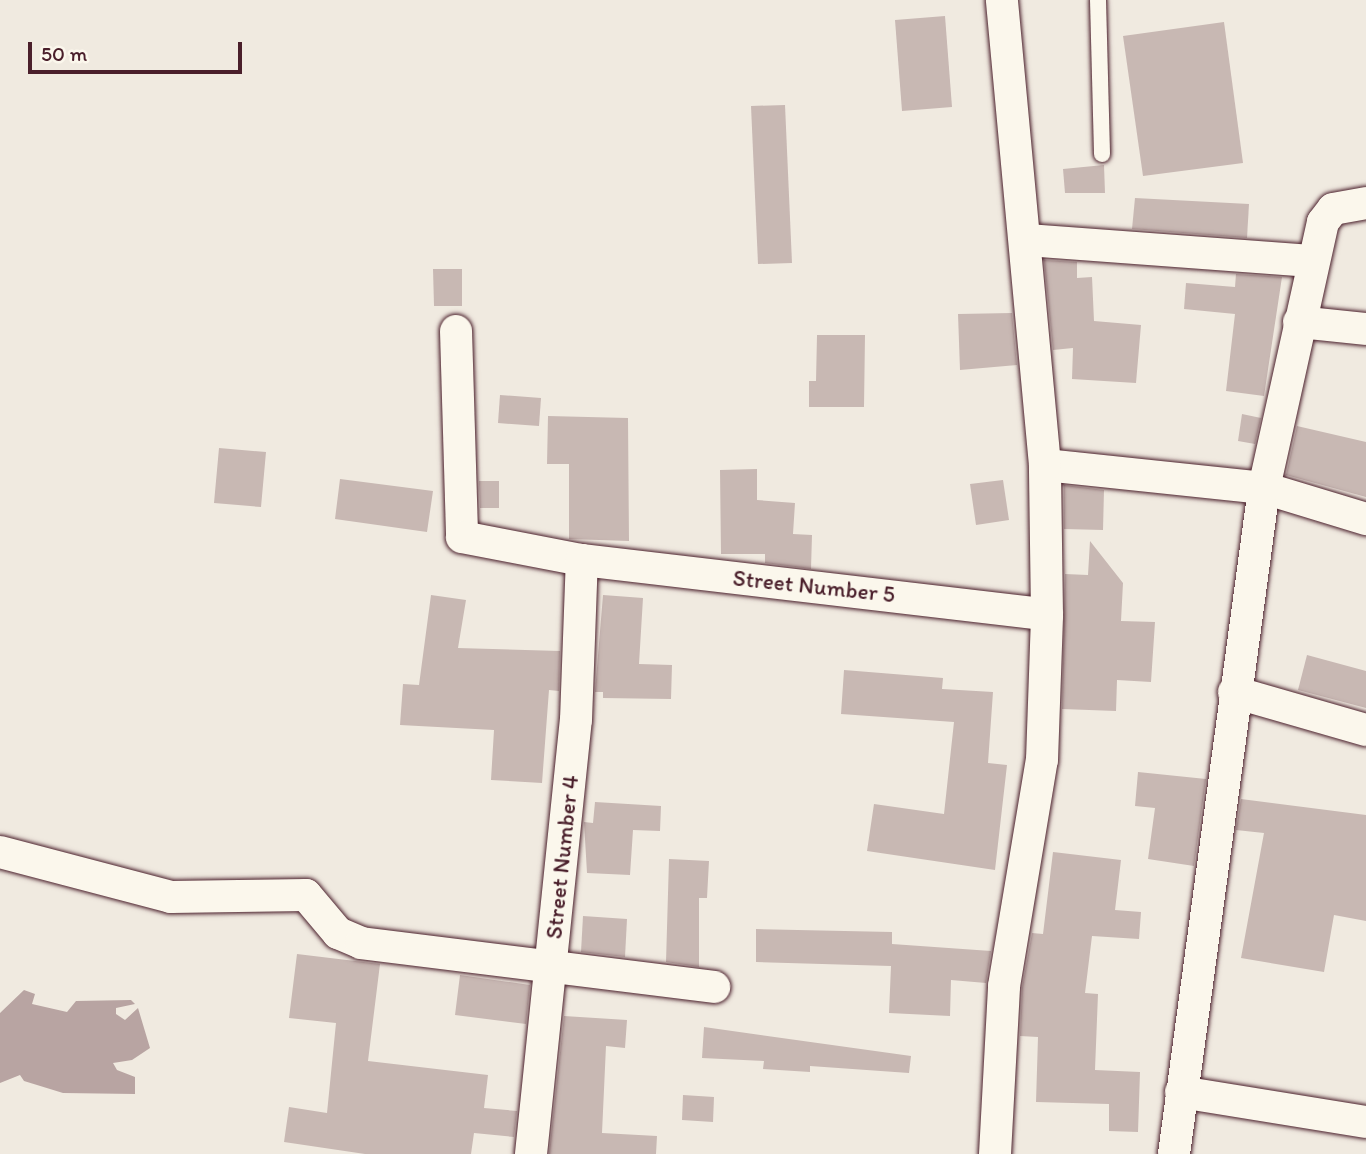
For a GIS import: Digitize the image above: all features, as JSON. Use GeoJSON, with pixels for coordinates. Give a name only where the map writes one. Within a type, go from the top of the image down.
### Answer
{"type":"FeatureCollection","features":[{"type":"Feature","properties":{"kind":"street"},"geometry":{"type":"LineString","coordinates":[[995,1154],[1004,986],[1042,760],[1047,615],[1045,466],[1002,0]]}},
{"type":"Feature","properties":{"kind":"street"},"geometry":{"type":"LineString","coordinates":[[1174,1154],[1234,692],[1264,488],[1312,261],[1323,222],[1333,209],[1366,203]]}},
{"type":"Feature","properties":{"kind":"street"},"geometry":{"type":"LineString","coordinates":[[1026,240],[1312,261]]}},
{"type":"Feature","properties":{"kind":"street"},"geometry":{"type":"LineString","coordinates":[[1299,322],[1366,329]]}},
{"type":"Feature","properties":{"kind":"street","name":"Street Number 5"},"geometry":{"type":"LineString","coordinates":[[456,331],[462,537],[582,560],[1047,615]]}},
{"type":"Feature","properties":{"kind":"street"},"geometry":{"type":"LineString","coordinates":[[1045,466],[1264,488],[1366,519]]}},
{"type":"Feature","properties":{"kind":"street","name":"Street Number 4"},"geometry":{"type":"LineString","coordinates":[[531,1154],[576,720],[582,560]]}},
{"type":"Feature","properties":{"kind":"street"},"geometry":{"type":"LineString","coordinates":[[1234,692],[1366,730]]}},
{"type":"Feature","properties":{"kind":"street"},"geometry":{"type":"LineString","coordinates":[[0,852],[171,897],[306,895],[338,933],[361,943],[551,970],[714,987]]}},
{"type":"Feature","properties":{"kind":"street"},"geometry":{"type":"LineString","coordinates":[[1181,1092],[1366,1122]]}},
{"type":"Feature","properties":{"kind":"lane"},"geometry":{"type":"LineString","coordinates":[[1098,0],[1102,154]]}},
{"type":"Feature","properties":{"kind":"shaded area"},"geometry":{"type":"Polygon","coordinates":[[[24,990],[35,994],[32,1004],[67,1012],[76,1001],[131,1000],[135,1004],[116,1008],[116,1014],[125,1020],[138,1008],[150,1048],[132,1060],[113,1063],[117,1070],[135,1077],[135,1094],[63,1093],[24,1081],[20,1075],[0,1083],[0,1013],[24,990]]]}},
{"type":"Feature","properties":{"kind":"building"},"geometry":{"type":"Polygon","coordinates":[[[945,16],[952,107],[902,111],[895,20],[945,16]]]}},
{"type":"Feature","properties":{"kind":"building"},"geometry":{"type":"Polygon","coordinates":[[[1224,22],[1243,163],[1143,176],[1123,36],[1224,22]]]}},
{"type":"Feature","properties":{"kind":"building"},"geometry":{"type":"Polygon","coordinates":[[[785,105],[792,263],[758,264],[751,106],[785,105]]]}},
{"type":"Feature","properties":{"kind":"building"},"geometry":{"type":"Polygon","coordinates":[[[1104,165],[1105,193],[1065,193],[1063,169],[1104,165]]]}},
{"type":"Feature","properties":{"kind":"building"},"geometry":{"type":"Polygon","coordinates":[[[1135,198],[1249,204],[1247,238],[1132,229],[1135,198]]]}},
{"type":"Feature","properties":{"kind":"building"},"geometry":{"type":"Polygon","coordinates":[[[1044,260],[1077,262],[1077,278],[1092,277],[1094,321],[1141,325],[1136,383],[1072,379],[1073,348],[1053,350],[1044,260]]]}},
{"type":"Feature","properties":{"kind":"building"},"geometry":{"type":"Polygon","coordinates":[[[433,269],[462,269],[462,306],[434,306],[433,269]]]}},
{"type":"Feature","properties":{"kind":"building"},"geometry":{"type":"Polygon","coordinates":[[[1236,274],[1282,277],[1264,396],[1226,391],[1235,314],[1184,309],[1186,283],[1235,287],[1236,274]]]}},
{"type":"Feature","properties":{"kind":"building"},"geometry":{"type":"Polygon","coordinates":[[[1012,313],[1017,365],[960,370],[958,314],[1012,313]]]}},
{"type":"Feature","properties":{"kind":"building"},"geometry":{"type":"Polygon","coordinates":[[[817,335],[865,335],[864,407],[809,407],[809,381],[816,381],[817,335]]]}},
{"type":"Feature","properties":{"kind":"building"},"geometry":{"type":"Polygon","coordinates":[[[500,395],[541,398],[539,426],[498,423],[500,395]]]}},
{"type":"Feature","properties":{"kind":"building"},"geometry":{"type":"Polygon","coordinates":[[[1242,414],[1261,418],[1255,444],[1238,441],[1242,414]]]}},
{"type":"Feature","properties":{"kind":"building"},"geometry":{"type":"Polygon","coordinates":[[[548,416],[628,418],[629,541],[569,539],[569,464],[547,464],[548,416]]]}},
{"type":"Feature","properties":{"kind":"building"},"geometry":{"type":"Polygon","coordinates":[[[1297,426],[1366,442],[1366,497],[1286,475],[1297,426]]]}},
{"type":"Feature","properties":{"kind":"building"},"geometry":{"type":"Polygon","coordinates":[[[219,448],[266,452],[261,507],[214,503],[219,448]]]}},
{"type":"Feature","properties":{"kind":"building"},"geometry":{"type":"Polygon","coordinates":[[[757,469],[757,500],[795,503],[793,534],[812,535],[811,569],[765,563],[765,554],[721,554],[720,470],[757,469]]]}},
{"type":"Feature","properties":{"kind":"building"},"geometry":{"type":"Polygon","coordinates":[[[340,479],[433,491],[427,532],[335,519],[340,479]]]}},
{"type":"Feature","properties":{"kind":"building"},"geometry":{"type":"Polygon","coordinates":[[[1003,480],[1009,520],[976,525],[970,484],[1003,480]]]}},
{"type":"Feature","properties":{"kind":"building"},"geometry":{"type":"Polygon","coordinates":[[[479,481],[499,481],[499,508],[480,508],[479,481]]]}},
{"type":"Feature","properties":{"kind":"building"},"geometry":{"type":"Polygon","coordinates":[[[1064,485],[1104,490],[1103,530],[1064,529],[1064,485]]]}},
{"type":"Feature","properties":{"kind":"building"},"geometry":{"type":"Polygon","coordinates":[[[1090,541],[1123,583],[1121,621],[1155,622],[1151,682],[1117,680],[1116,711],[1062,709],[1065,574],[1088,575],[1090,541]]]}},
{"type":"Feature","properties":{"kind":"building"},"geometry":{"type":"Polygon","coordinates":[[[431,595],[466,600],[458,648],[560,651],[559,691],[549,690],[542,783],[491,780],[494,730],[400,725],[403,684],[419,685],[431,595]]]}},
{"type":"Feature","properties":{"kind":"building"},"geometry":{"type":"Polygon","coordinates":[[[603,595],[643,598],[639,664],[672,665],[671,699],[603,698],[603,692],[595,692],[603,595]]]}},
{"type":"Feature","properties":{"kind":"building"},"geometry":{"type":"Polygon","coordinates":[[[1307,655],[1366,671],[1366,708],[1298,690],[1307,655]]]}},
{"type":"Feature","properties":{"kind":"building"},"geometry":{"type":"Polygon","coordinates":[[[844,670],[943,678],[942,689],[993,692],[988,763],[1007,765],[995,870],[867,851],[874,804],[944,814],[954,722],[841,714],[844,670]]]}},
{"type":"Feature","properties":{"kind":"building"},"geometry":{"type":"Polygon","coordinates":[[[1138,772],[1206,779],[1194,866],[1148,859],[1155,808],[1135,806],[1138,772]]]}},
{"type":"Feature","properties":{"kind":"building"},"geometry":{"type":"Polygon","coordinates":[[[1241,799],[1366,815],[1366,921],[1334,915],[1324,972],[1241,958],[1264,833],[1236,830],[1241,799]]]}},
{"type":"Feature","properties":{"kind":"building"},"geometry":{"type":"Polygon","coordinates":[[[595,802],[661,806],[660,831],[633,830],[630,875],[587,873],[584,822],[593,823],[595,802]]]}},
{"type":"Feature","properties":{"kind":"building"},"geometry":{"type":"Polygon","coordinates":[[[1053,852],[1121,860],[1115,910],[1141,912],[1139,939],[1092,936],[1085,993],[1098,994],[1095,1070],[1140,1072],[1138,1132],[1109,1131],[1109,1104],[1036,1102],[1038,1037],[1020,1036],[1022,988],[1032,933],[1043,934],[1053,852]]]}},
{"type":"Feature","properties":{"kind":"building"},"geometry":{"type":"Polygon","coordinates":[[[669,859],[709,861],[707,898],[699,898],[699,967],[666,962],[669,859]]]}},
{"type":"Feature","properties":{"kind":"building"},"geometry":{"type":"Polygon","coordinates":[[[583,916],[627,919],[625,957],[581,952],[583,916]]]}},
{"type":"Feature","properties":{"kind":"building"},"geometry":{"type":"Polygon","coordinates":[[[756,929],[892,932],[892,944],[991,951],[986,983],[951,980],[950,1016],[889,1013],[891,966],[756,962],[756,929]]]}},
{"type":"Feature","properties":{"kind":"building"},"geometry":{"type":"Polygon","coordinates":[[[297,954],[380,964],[368,1061],[488,1075],[484,1108],[517,1111],[514,1137],[474,1133],[471,1154],[365,1154],[284,1142],[289,1107],[327,1113],[336,1023],[289,1018],[297,954]]]}},
{"type":"Feature","properties":{"kind":"building"},"geometry":{"type":"Polygon","coordinates":[[[460,975],[530,985],[526,1024],[455,1015],[460,975]]]}},
{"type":"Feature","properties":{"kind":"building"},"geometry":{"type":"Polygon","coordinates":[[[564,1016],[627,1020],[625,1048],[606,1046],[602,1133],[657,1136],[656,1154],[549,1154],[564,1016]]]}},
{"type":"Feature","properties":{"kind":"building"},"geometry":{"type":"Polygon","coordinates":[[[704,1027],[911,1056],[909,1073],[810,1066],[810,1072],[763,1069],[764,1061],[702,1058],[704,1027]]]}},
{"type":"Feature","properties":{"kind":"building"},"geometry":{"type":"Polygon","coordinates":[[[683,1095],[714,1097],[713,1122],[682,1120],[683,1095]]]}}]}
